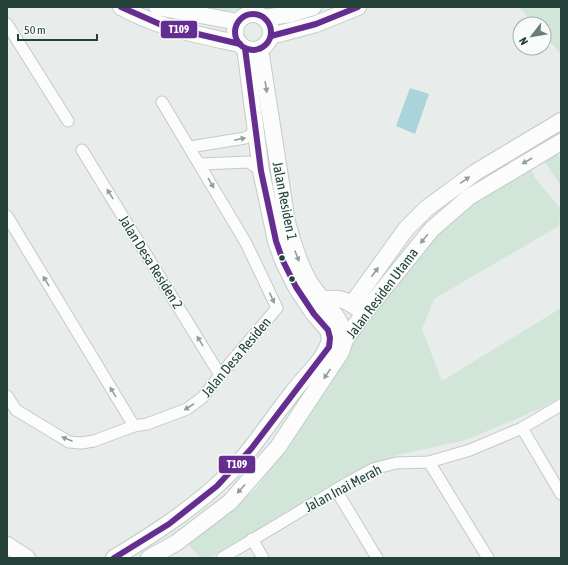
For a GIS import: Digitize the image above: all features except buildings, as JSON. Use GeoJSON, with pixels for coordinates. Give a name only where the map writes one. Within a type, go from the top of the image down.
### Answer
{"type":"FeatureCollection","features":[{"type":"Feature","properties":{"kind":"street"},"geometry":{"type":"LineString","coordinates":[[121,7],[139,18],[158,25],[248,47],[265,46],[271,36],[270,26],[264,18]]}},
{"type":"Feature","properties":{"kind":"street"},"geometry":{"type":"LineString","coordinates":[[157,7],[238,22]]}},
{"type":"Feature","properties":{"kind":"street"},"geometry":{"type":"LineString","coordinates":[[248,47],[235,33],[238,22],[248,15],[253,14],[264,18],[290,14],[313,7]]}},
{"type":"Feature","properties":{"kind":"street"},"geometry":{"type":"LineString","coordinates":[[271,36],[316,24],[358,7]]}},
{"type":"Feature","properties":{"kind":"street"},"geometry":{"type":"LineString","coordinates":[[7,24],[68,121]]}},
{"type":"Feature","properties":{"kind":"street","name":"Jalan Residen 1"},"geometry":{"type":"LineString","coordinates":[[248,47],[287,222],[301,264],[321,300],[342,327],[338,339],[314,314],[283,261],[275,235],[261,171],[255,126],[248,47]]}},
{"type":"Feature","properties":{"kind":"street","name":"Jalan Desa Residen"},"geometry":{"type":"LineString","coordinates":[[7,396],[16,410],[69,442],[81,443],[94,441],[134,426],[147,424],[187,409],[203,397],[277,308],[246,243],[201,164],[162,102]]}},
{"type":"Feature","properties":{"kind":"street","name":"Jalan Residen Utama"},"geometry":{"type":"LineString","coordinates":[[114,558],[169,524],[217,486],[251,449],[329,347],[338,339],[406,228],[427,208],[476,172],[561,121]]}},
{"type":"Feature","properties":{"kind":"street"},"geometry":{"type":"LineString","coordinates":[[190,147],[245,138],[251,135],[255,126]]}},
{"type":"Feature","properties":{"kind":"street","name":"Jalan Residen Utama"},"geometry":{"type":"LineString","coordinates":[[358,308],[432,229],[468,197],[561,142]]}},
{"type":"Feature","properties":{"kind":"street","name":"Jalan Desa Residen 2"},"geometry":{"type":"LineString","coordinates":[[82,150],[220,375]]}},
{"type":"Feature","properties":{"kind":"street"},"geometry":{"type":"LineString","coordinates":[[201,164],[249,162],[261,171]]}},
{"type":"Feature","properties":{"kind":"street"},"geometry":{"type":"LineString","coordinates":[[7,216],[134,426]]}},
{"type":"Feature","properties":{"kind":"street"},"geometry":{"type":"LineString","coordinates":[[321,300],[335,298],[342,299],[358,308]]}},
{"type":"Feature","properties":{"kind":"street"},"geometry":{"type":"LineString","coordinates":[[314,314],[319,335],[315,366]]}},
{"type":"Feature","properties":{"kind":"street","name":"Jalan Residen Utama"},"geometry":{"type":"LineString","coordinates":[[149,558],[176,543],[230,502],[267,462],[341,352],[338,339]]}},
{"type":"Feature","properties":{"kind":"street","name":"Jalan Inai Merah"},"geometry":{"type":"LineString","coordinates":[[222,558],[360,476],[386,465],[429,462],[480,447],[522,428],[561,405]]}},
{"type":"Feature","properties":{"kind":"street"},"geometry":{"type":"LineString","coordinates":[[522,428],[561,494]]}},
{"type":"Feature","properties":{"kind":"street"},"geometry":{"type":"LineString","coordinates":[[429,462],[488,558]]}},
{"type":"Feature","properties":{"kind":"street"},"geometry":{"type":"LineString","coordinates":[[336,490],[377,558]]}},
{"type":"Feature","properties":{"kind":"street"},"geometry":{"type":"LineString","coordinates":[[252,539],[263,558]]}},
{"type":"Feature","properties":{"kind":"street"},"geometry":{"type":"LineString","coordinates":[[7,545],[27,558]]}},
{"type":"Feature","properties":{"kind":"green space"},"geometry":{"type":"Polygon","coordinates":[[[205,7],[277,7],[226,11],[205,7]]]}},
{"type":"Feature","properties":{"kind":"green space"},"geometry":{"type":"Polygon","coordinates":[[[519,7],[561,7],[561,54],[552,44],[552,16],[527,16],[519,7]]]}},
{"type":"Feature","properties":{"kind":"green space"},"geometry":{"type":"Polygon","coordinates":[[[555,150],[561,159],[561,186],[543,159],[530,166],[534,177],[561,209],[559,226],[434,299],[422,329],[442,381],[561,308],[561,397],[544,407],[466,440],[398,455],[350,475],[209,558],[201,558],[183,540],[255,490],[284,449],[367,315],[426,246],[466,206],[555,150]]]}},
{"type":"Feature","properties":{"kind":"water"},"geometry":{"type":"Polygon","coordinates":[[[410,88],[429,94],[415,134],[396,126],[410,88]]]}},
{"type":"Feature","properties":{"kind":"transit line","name":"T109"},"geometry":{"type":"LineString","coordinates":[[121,7],[164,26],[240,44]]}},
{"type":"Feature","properties":{"kind":"transit line","name":"T109"},"geometry":{"type":"LineString","coordinates":[[271,36],[316,24],[358,7]]}},
{"type":"Feature","properties":{"kind":"transit line","name":"T109"},"geometry":{"type":"LineString","coordinates":[[253,14],[266,19],[271,32],[266,45],[253,50],[240,45],[235,32],[240,19],[253,14]]}},
{"type":"Feature","properties":{"kind":"transit line","name":"T109"},"geometry":{"type":"LineString","coordinates":[[114,558],[169,524],[217,486],[251,449],[329,347],[330,338],[328,330],[314,314],[296,287],[283,261],[276,241],[261,171],[245,48]]}}]}
